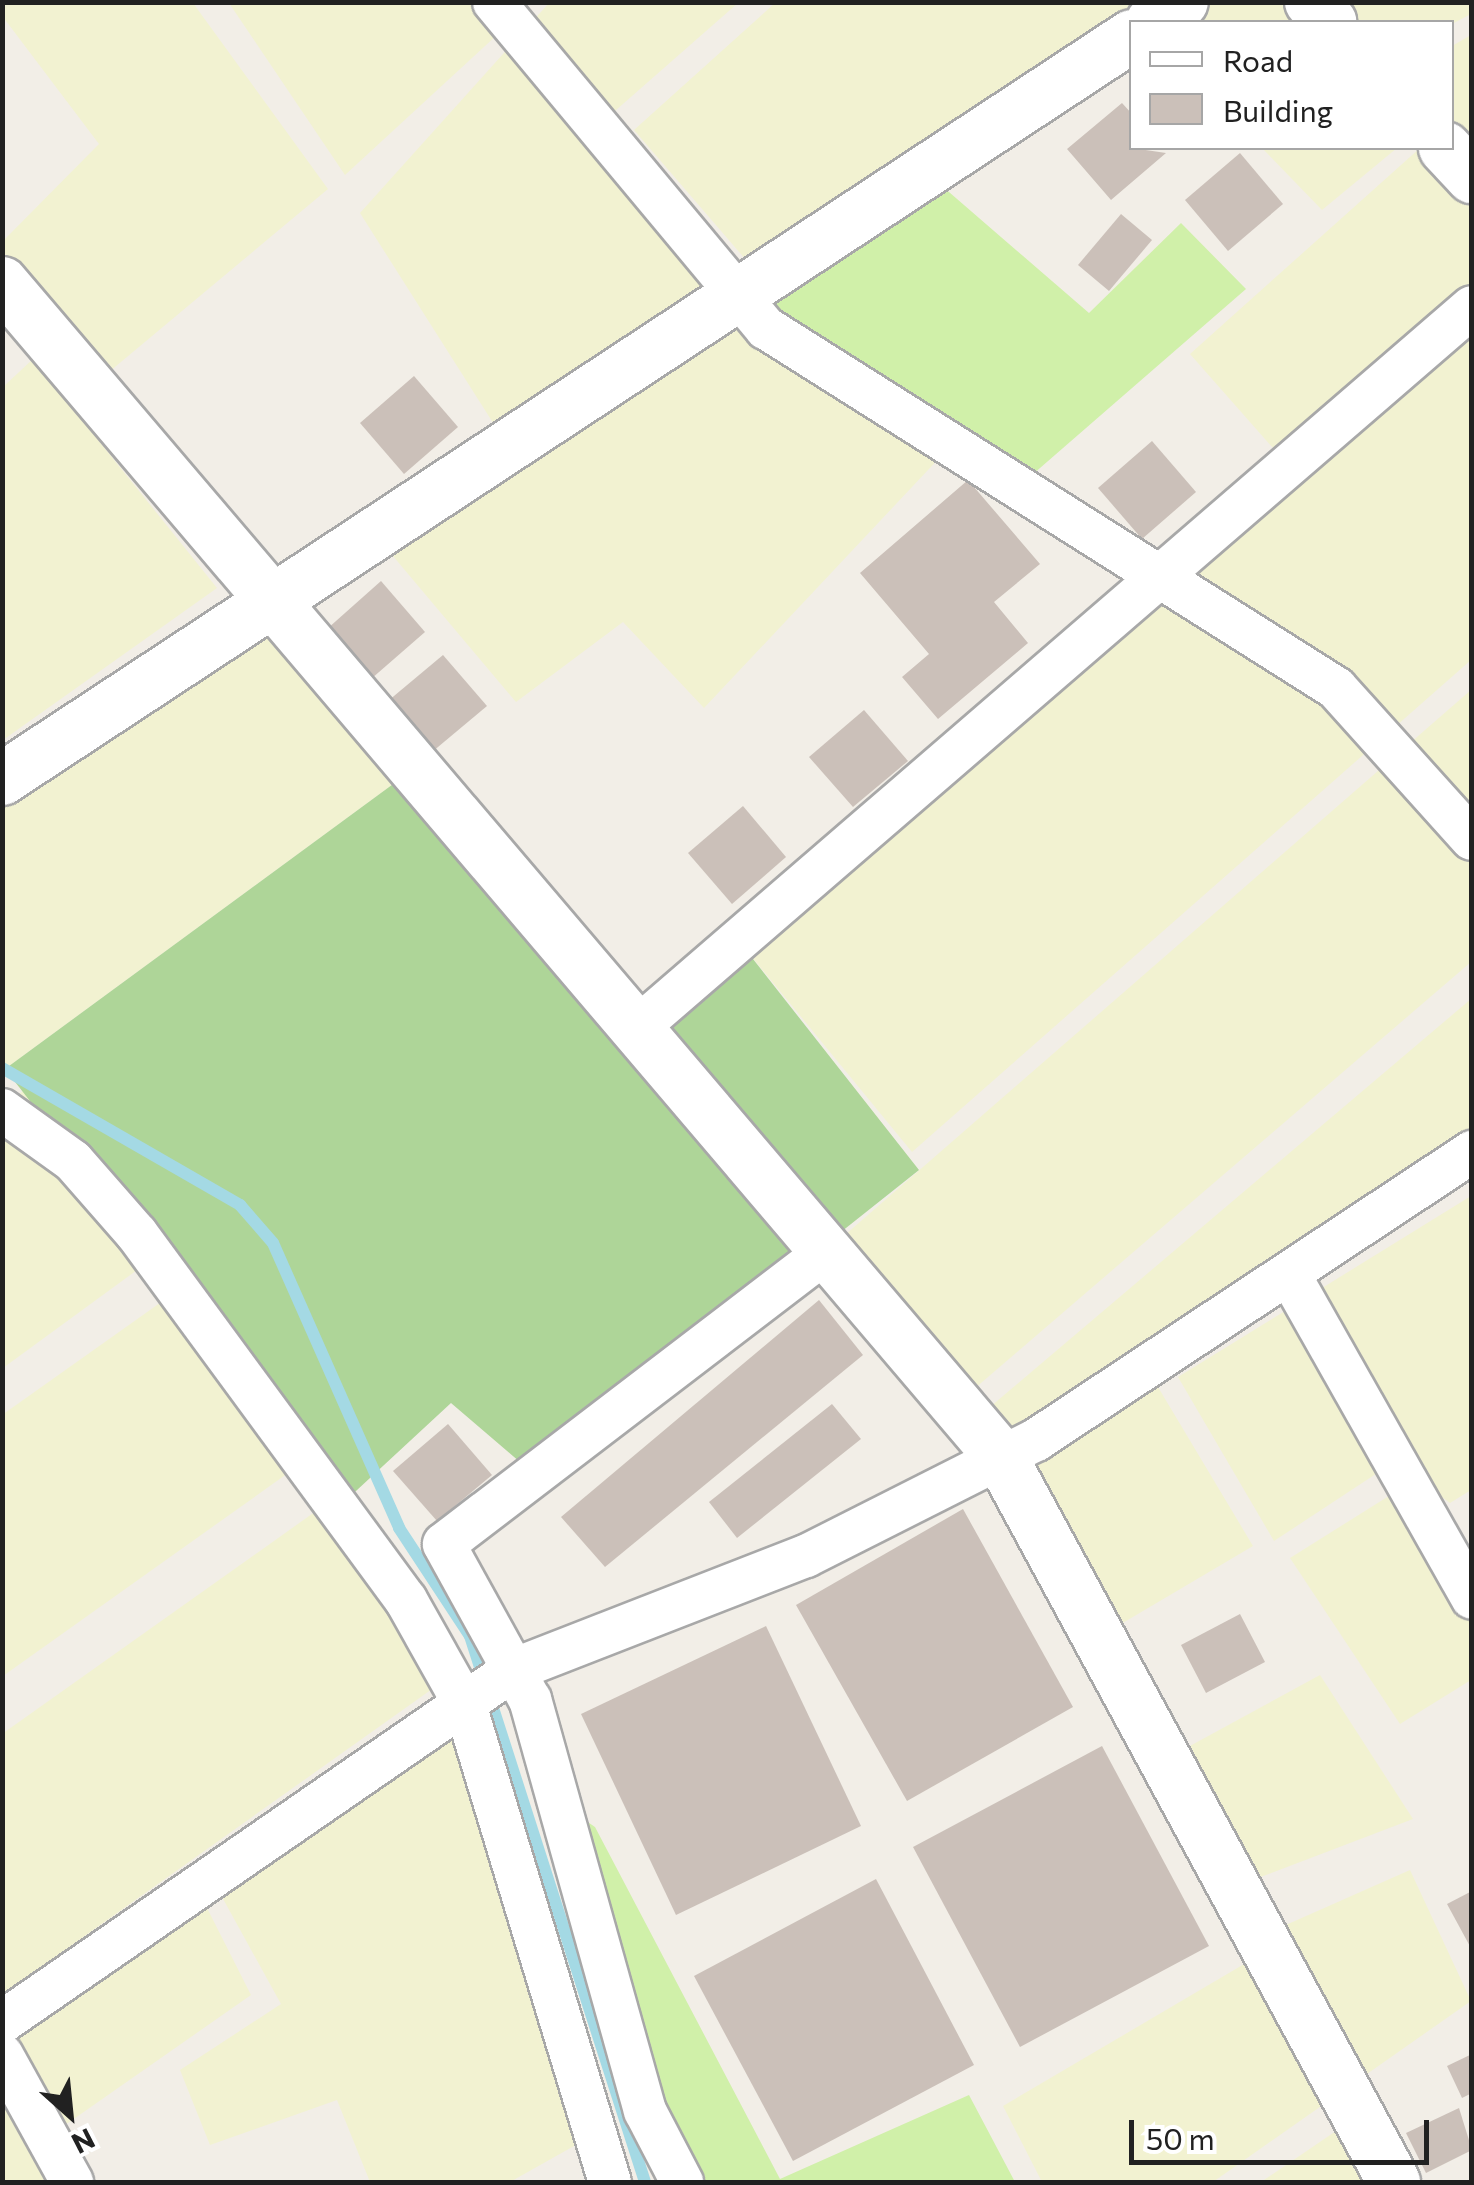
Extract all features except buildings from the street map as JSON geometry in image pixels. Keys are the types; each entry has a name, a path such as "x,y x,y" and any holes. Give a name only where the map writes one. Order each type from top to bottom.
{"street":[{"path":"494,2 745,295 766,328 1336,688 1472,839"},
{"path":"1155,20 1182,2"},
{"path":"2,779 745,295 1129,38"},
{"path":"1447,150 1472,177"},
{"path":"2,283 636,1028 822,1254 1001,1457 1394,2182"},
{"path":"636,1028 1472,306"},
{"path":"2,1110 73,1161 137,1234 406,1600 465,1705 610,2182"},
{"path":"2,2022 513,1670 806,1556 1001,1457 1472,1152"},
{"path":"682,2182 645,2110 530,1700 444,1544 822,1254"},
{"path":"1289,1274 1472,1598"},
{"path":"2,2055 72,2182"}],"green space":[{"path":"3,3 193,3 328,189 109,372 3,252 3,241 99,144 3,17"},
{"path":"229,3 494,3 511,22 345,175"},
{"path":"549,3 738,3 599,125 732,303 944,453 704,708 623,622 516,702 382,543 509,448 360,213"},
{"path":"775,3 1471,3 1471,14 1454,23 1129,20 1129,24 765,282 634,130"},
{"path":"1471,35 1471,307 1288,465 1190,354 1418,150 1454,150 1454,45"},
{"path":"1264,150 1395,150 1322,210"},
{"path":"927,173 1089,313 1181,223 1246,289 1017,488 749,301"},
{"path":"1471,315 1471,660 912,1152 738,940"},
{"path":"33,359 217,588 3,740 3,387"},
{"path":"273,600 415,768 5,1069 2,785"},
{"path":"1471,690 1471,962 953,1407 822,1255"},
{"path":"415,768 637,1028 738,940 919,1170 535,1475 451,1403 343,1503 5,1069"},
{"path":"1471,999 1471,1149 1146,1367 1253,1546 1099,1637 970,1424"},
{"path":"25,1090 148,1262 3,1368 2,1105"},
{"path":"1471,1196 1471,1490 1450,1503 1394,1462 1274,1541 1178,1377"},
{"path":"174,1293 298,1466 3,1676 2,1415"},
{"path":"1408,1484 1471,1598 1471,1680 1400,1724 1290,1558"},
{"path":"319,1509 442,1682 3,1994 2,1734"},
{"path":"1320,1675 1413,1819 1258,1878 1188,1747"},
{"path":"465,1705 590,2137 510,2182 370,2182 337,2100 210,2145 180,2070 281,2004 211,1877"},
{"path":"573,1812 595,1827 780,2179 969,2095 1015,2182 690,2182 645,2111"},
{"path":"1410,1870 1471,2001 1213,2182 1042,2182 1003,2106 1268,1950 1261,1936"},
{"path":"205,1904 251,1995 48,2137 72,2182 3,2182 2,2024"},
{"path":"1358,2116 1394,2182 1261,2182"}],"waterway":[{"path":"2,1068 240,1205 273,1243 399,1528 470,1636 645,2182"}]}
